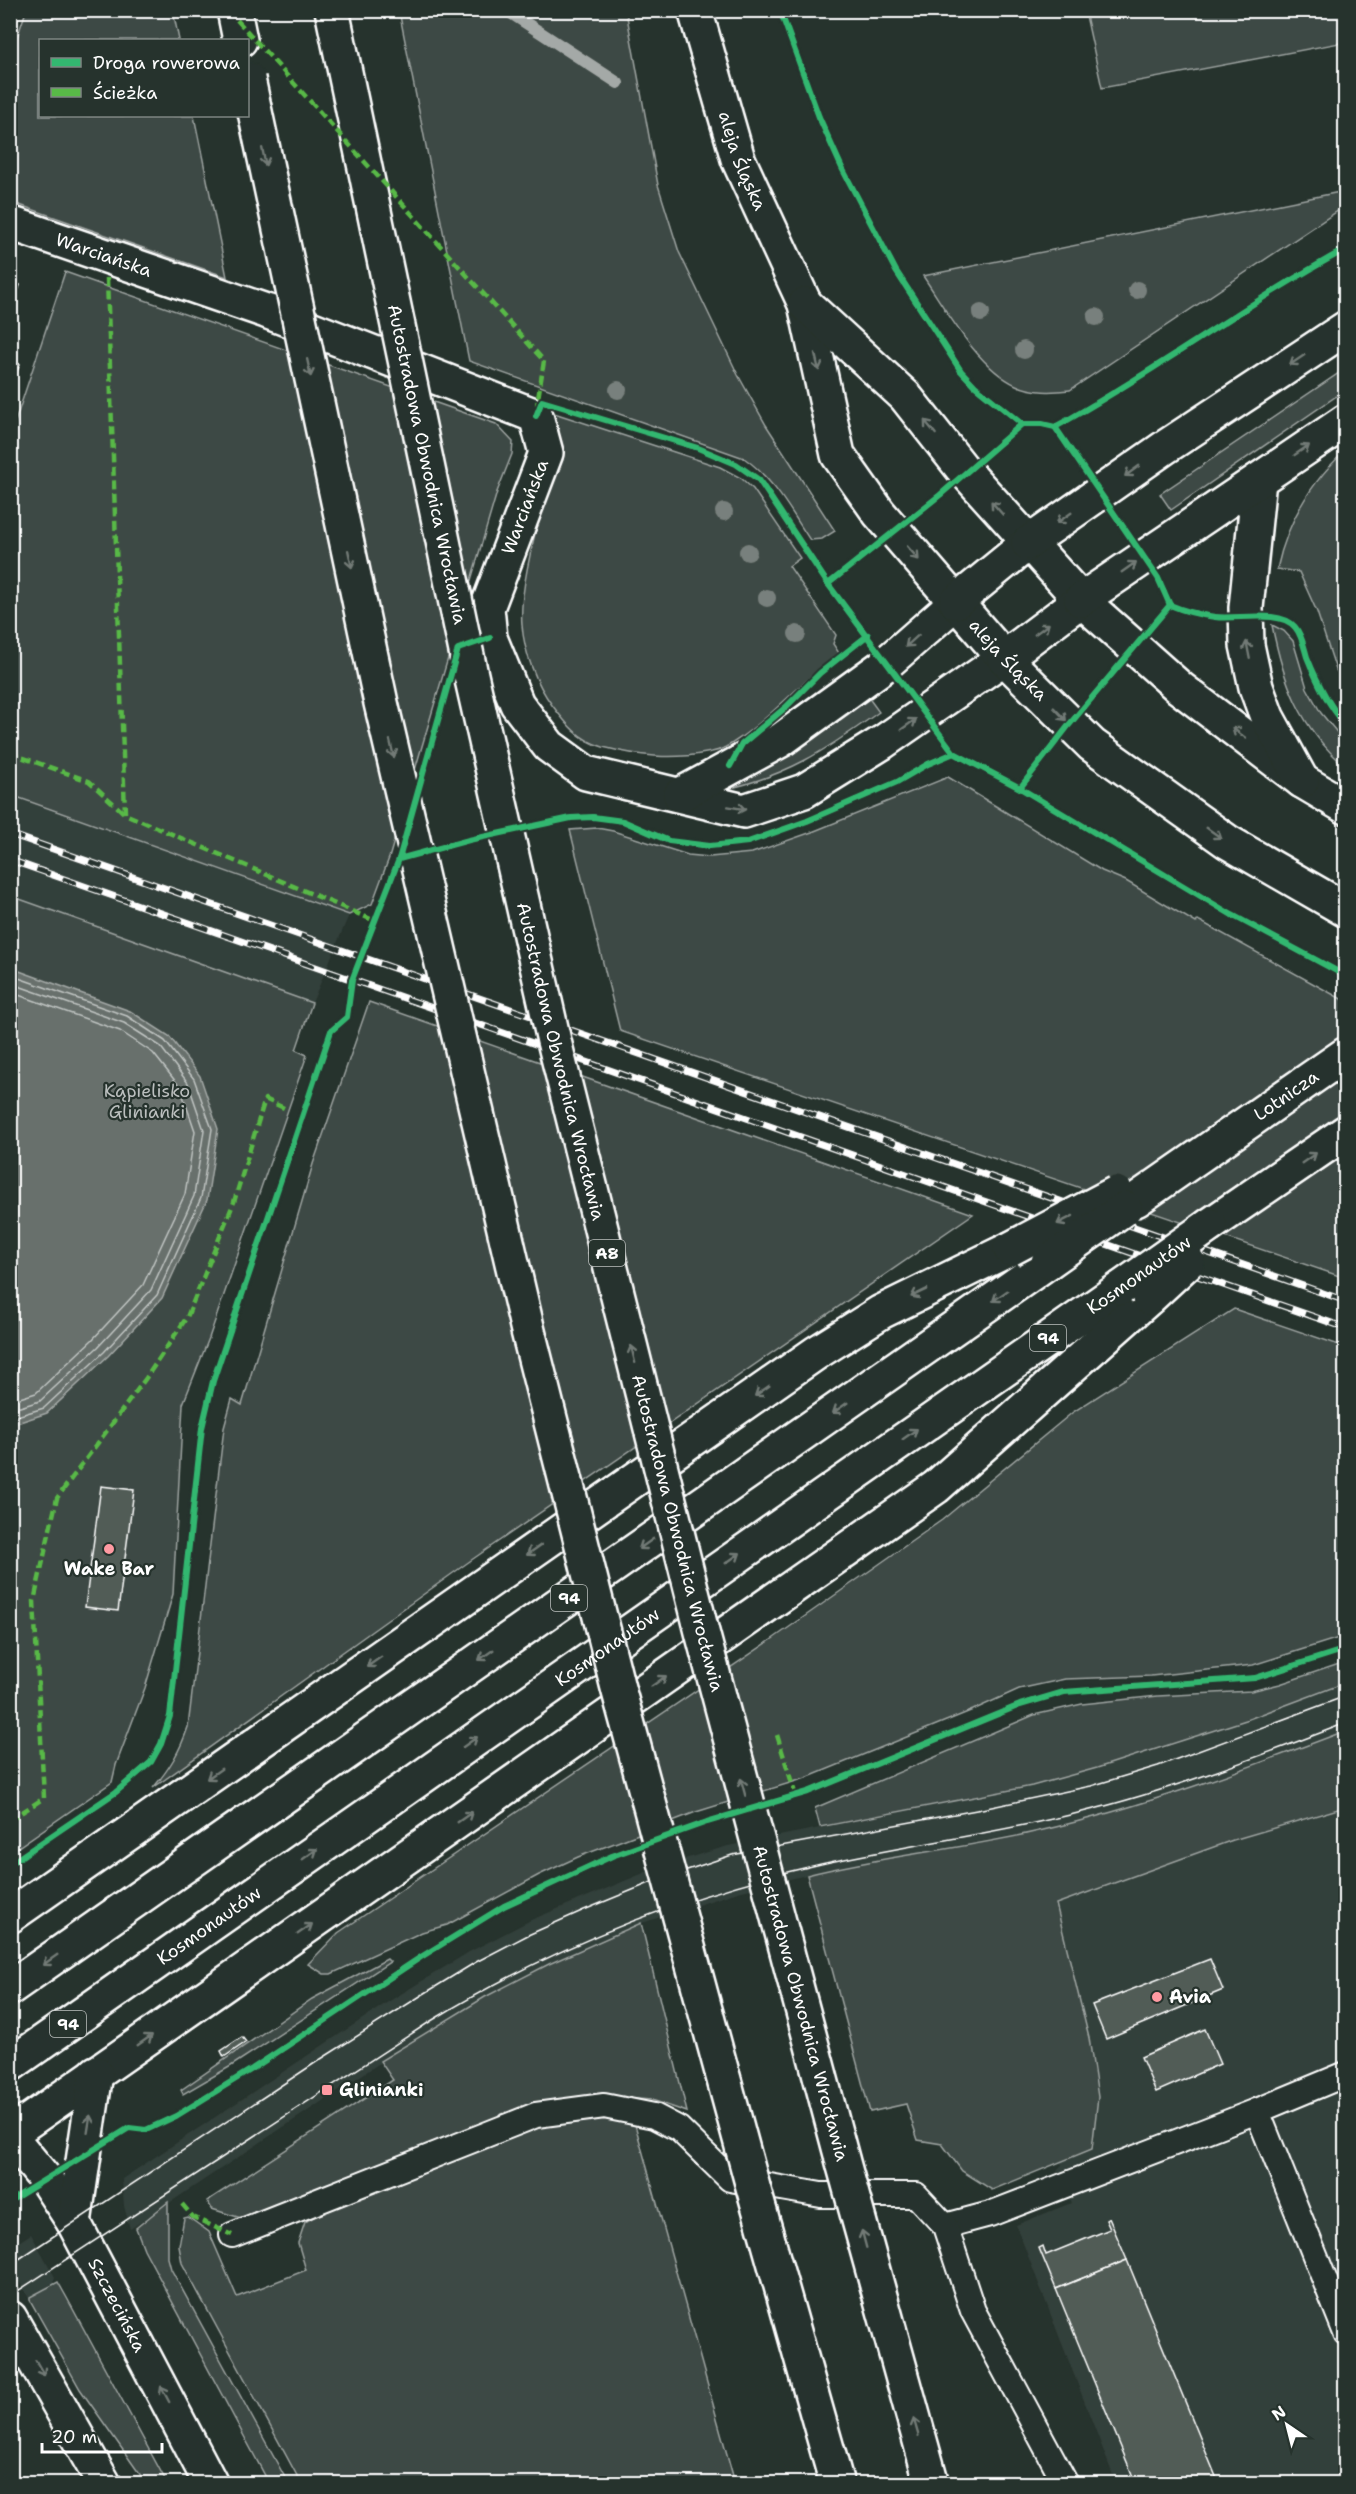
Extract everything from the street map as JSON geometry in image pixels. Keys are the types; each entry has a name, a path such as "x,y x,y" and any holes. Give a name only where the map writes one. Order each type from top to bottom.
{"main road":[{"path":"234,10 240,39"},
{"name":"Autostradowa Obwodnica Wrocławia","path":"332,10 471,675 554,1041 702,1632 844,2166 932,2484"},
{"name":"aleja Śląska","path":"695,10 738,159 805,304 838,455 879,513 1004,658 1070,724 1106,756 1228,842 1346,910"},
{"path":"249,84 381,703 528,1331 621,1699 750,2175 837,2484"},
{"name":"Warciańska","path":"10,223 266,311 536,416 546,453 487,608 490,638 518,704 549,746 586,773 744,811 804,790 883,742 1004,658 1081,600 1346,421"},
{"name":"aleja Śląska","path":"805,304 905,396 962,467 1081,600 1180,688 1302,781 1346,807"},
{"path":"680,795 781,740 882,667 1028,543 1164,448 1346,328"},
{"path":"1259,480 1246,608 1247,645 1256,687 1268,717 1302,781"},
{"name":"Lotnicza","path":"1126,1197 1228,1137 1346,1054"},
{"path":"10,2135 936,1487 1135,1293 1264,1189 1346,1132"},
{"path":"10,1916 816,1353 881,1312 1010,1249 1126,1197"},
{"name":"94","path":"10,1988 1048,1262 1126,1197"},
{"name":"Kosmonautów","path":"10,2065 1135,1293"},
{"path":"74,2223 96,2073"},
{"name":"Szczecińska","path":"10,2135 46,2180 74,2223 211,2484"},
{"path":"10,2318 104,2484"}],"lane":[{"path":"945,2226 990,2214 1257,2111 1346,2074"},
{"path":"232,2235 536,2115 604,2106 654,2116 679,2129 730,2179 821,2195 916,2195 945,2226 973,2312 1066,2484"},
{"path":"1257,2111 1346,2333"}],"shaded area":[{"path":"10,795 349,915 312,1003 11,896"},
{"path":"1345,1683 1345,1731 1174,1794 1105,1815 1038,1831 822,1871 738,1892 642,1923 549,1964 485,1997 434,2027 130,2229 124,2206 122,2179 388,2002 469,1952 531,1920 658,1867 728,1846 1032,1786 1164,1748"},
{"path":"1345,1807 1345,2483 1116,2483 1016,2225 1071,2203 1057,2170 1062,2165 975,1933 1233,1840"},
{"path":"31,2234 55,2277 53,2283 31,2297 30,2300 11,2268 11,2247"}],"green space":[{"path":"26,11 173,11 179,39 39,39 39,117 194,117 227,277 11,202 11,55"},
{"path":"399,11 626,11 658,185 679,252 738,375 766,425 835,531 822,539 810,540 773,485 744,458 469,361"},
{"path":"1085,11 1345,11 1345,42 1102,88"},
{"path":"1345,191 1345,206 1070,390 1036,391 1016,385 1002,377 988,365 964,337 923,276"},
{"path":"65,272 496,424 513,442 512,454 497,492 389,858 372,904 349,915 11,795 11,434"},
{"path":"1345,369 1345,390 1171,510 1160,494"},
{"path":"554,413 720,467 741,478 753,489 800,558 789,566 836,635 833,644 839,653 754,728 722,749 667,757 629,753 603,747 574,731 552,705 541,687 525,646 522,612 533,542 560,446"},
{"path":"1345,451 1345,686 1336,670 1317,612 1299,572 1277,569 1287,536 1302,505 1321,476"},
{"path":"1272,625 1284,631 1293,641 1307,688 1321,713 1345,742 1345,766 1316,736 1296,702 1276,646"},
{"path":"868,697 879,712 823,750 767,777 722,790"},
{"path":"948,777 1102,871 1126,881 1196,923 1198,920 1345,1001 1345,1278 620,1031 570,830 597,828 613,831 688,855 710,857 752,853 812,832"},
{"name":"Kąpielisko Glinianki","path":"11,896 312,1003 296,1050 307,1055 209,1338 183,1404 173,1594 145,1688 116,1765 112,1782 11,1852"},
{"path":"369,1002 973,1214 470,1561 153,1788 174,1759 188,1727 224,1428 232,1399 242,1405 313,1164"},
{"path":"1234,1309 1345,1347 1345,1636 1253,1665 1151,1676 1065,1679 1019,1689 806,1778 696,1812 578,1857 539,1875 447,1925 422,1932 331,1974 324,1974 308,1964 338,1933 771,1640 942,1520 1073,1412"},
{"path":"1345,1662 1345,1683 1246,1720 1097,1768 1032,1786 820,1827 815,1808 1034,1715 1082,1704 1158,1696 1251,1691 1280,1684"},
{"path":"1345,1731 1345,1807 1233,1840 1056,1904 1089,2038 1098,2097 1092,2149 992,2190 962,2171 942,2144 918,2140 906,2104 870,2112 807,1875 981,1843 1117,1811 1194,1786"},
{"path":"641,1923 687,2112 652,2100 608,2097 573,2098 526,2108 244,2219 212,2209 207,2201 393,2080 380,2061 485,1997 549,1964"},
{"path":"387,1959 390,1962 231,2066 183,2094 181,2090 312,1999"},
{"path":"609,2118 634,2121 735,2483 301,2483 182,2263 179,2246 184,2218 188,2217 209,2232 237,2297 306,2270 298,2243 305,2222 335,2205 551,2122"},
{"path":"168,2202 168,2258 171,2269 288,2483 269,2483 144,2249 136,2228"},
{"path":"58,2282 167,2483 146,2483 80,2389 30,2300 30,2297"}],"water":[{"path":"11,968 130,1011 169,1036 200,1076 218,1129 207,1200 162,1298 108,1356 47,1413 11,1425"}],"building":[{"path":"10,282 20,285 10,314"},
{"path":"10,361 20,364 12,384 10,383"},
{"name":"Wake Bar","path":"101,1486 134,1490 118,1611 85,1607"},
{"name":"Avia","path":"1210,1959 1223,1990 1106,2039 1092,2005"},
{"path":"1205,2029 1220,2064 1156,2092 1141,2057"},
{"path":"242,2037 246,2042 224,2057 221,2051"},
{"path":"1109,2218 1127,2260 1056,2289 1039,2248 1043,2246 1046,2255 1110,2229 1106,2220"},
{"path":"1127,2260 1219,2484 1136,2484 1056,2289"}],"waterway":[{"path":"506,10 618,83"}],"tram line":[{"path":"10,2265 321,2059 422,1995 476,1962 584,1910 657,1880 732,1855 982,1809 1091,1786 1158,1766 1346,1696"},
{"path":"10,2296 431,2021 477,1994 571,1947 669,1908 770,1877 853,1857 1046,1820 1112,1804 1247,1761 1346,1723"}],"railway":[{"path":"10,834 1346,1301"},
{"path":"10,860 1346,1328"}],"marked path":[{"path":"228,10 544,361 537,405"},
{"path":"107,278 125,814 375,921"},
{"path":"10,753 89,781 125,814"},
{"path":"10,1820 44,1798 34,1601 57,1498 146,1378 187,1317 234,1202 265,1099 288,1110"},
{"path":"777,1735 796,1796"},
{"path":"182,2204 193,2217 232,2235"}],"cycle path":[{"path":"780,10 819,117 842,168 896,271 961,371 975,386 1022,424 1042,424 1055,427 1129,384 1272,292 1346,249"},
{"path":"536,416 542,401 698,448 736,464 759,480 828,584 954,753 1020,788 1232,915 1346,976"},
{"path":"828,584 940,495 1022,424"},
{"path":"1055,427 1158,578 1170,605 1215,617 1257,616 1279,618 1288,622 1299,634 1324,693 1346,725"},
{"path":"1020,788 1069,725 1170,605"},
{"path":"730,766 742,744 786,707 820,673 868,635"},
{"path":"10,1864 116,1792 151,1762 161,1744 170,1716 202,1428 213,1381 331,1031 347,1017 352,980 399,859 458,649 490,638"},
{"path":"399,859 469,840 571,818 593,817 623,821 669,841 710,846 748,842 807,821 897,782 928,764 954,753"},
{"path":"10,2201 129,2128 146,2130 176,2116 252,2069 421,1957 504,1906 612,1856 707,1822 808,1792 1020,1705 1064,1692 1255,1678 1346,1649"}],"place":[{"name":"Wake Bar","path":"109,1549"},
{"name":"Avia","path":"1157,1997"},
{"name":"Glinianki","path":"327,2090"}]}
